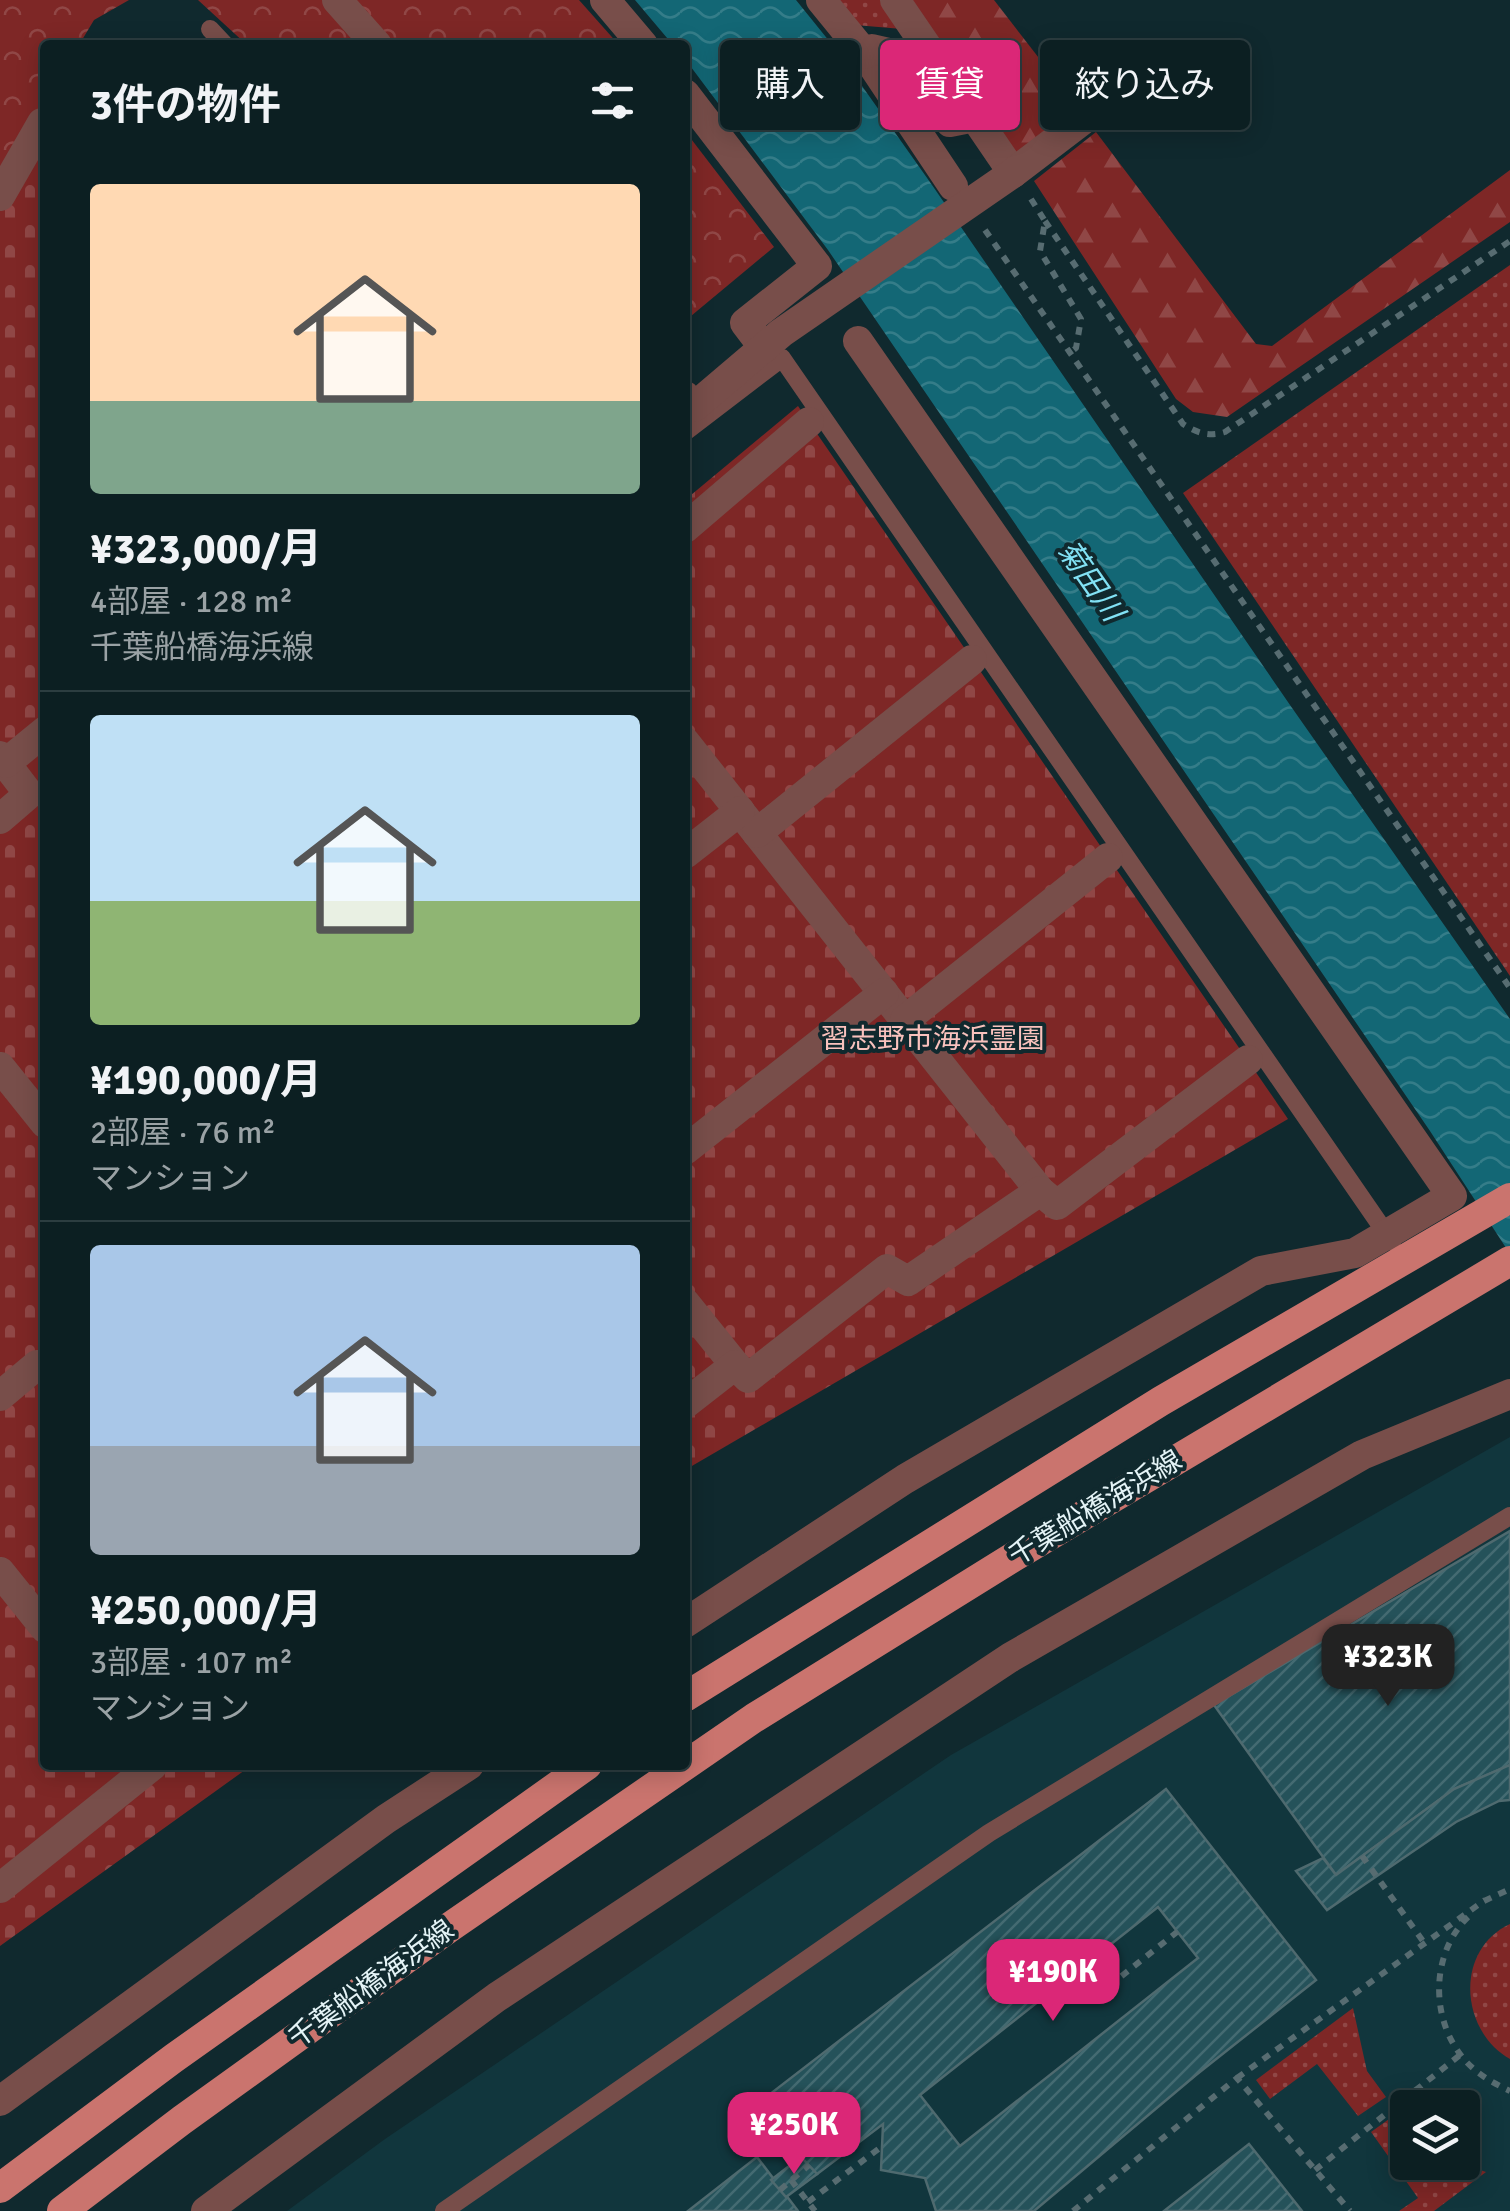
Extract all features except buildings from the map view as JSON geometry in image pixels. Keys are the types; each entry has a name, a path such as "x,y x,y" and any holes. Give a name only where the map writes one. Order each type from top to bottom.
{"main road":[{"name":"千葉船橋海浜線","path":"690,1694 1161,1400 1395,1246 1472,1219 1510,1198"},
{"name":"千葉船橋海浜線","path":"690,1762 1014,1556 1507,1263"},
{"name":"千葉船橋海浜線","path":"0,2188 222,2023 580,1770"},
{"name":"千葉船橋海浜線","path":"62,2211 450,1927 678,1770"}],"street":[{"path":"337,0 373,40"},
{"path":"605,0 639,40"},
{"path":"821,0 865,54 953,186"},
{"path":"895,0 922,40"},
{"path":"865,54 872,49 880,51"},
{"path":"690,101 817,266 745,323 772,340"},
{"path":"0,196 40,126"},
{"path":"981,130 1002,180"},
{"path":"690,403 694,408 772,340 1069,130"},
{"path":"690,1621 905,1480 1261,1271 1395,1246 1452,1196 858,341"},
{"path":"690,524 809,422"},
{"path":"690,851 748,822 972,660"},
{"path":"0,819 29,794 3,760 40,735"},
{"path":"690,748 1040,1191 1056,1205 1248,1060"},
{"path":"905,1020 1108,858"},
{"path":"690,1146 884,993"},
{"path":"0,1067 40,1118"},
{"path":"690,1310 748,1378 887,1269 908,1281 1040,1191"},
{"path":"0,1396 38,1365"},
{"path":"690,1400 735,1365"},
{"path":"206,2211 497,1997 1010,1657 1362,1454 1510,1394"},
{"path":"0,1572 40,1621"},
{"path":"0,1888 146,1770"},
{"path":"0,2101 386,1819 461,1770"}],"lane":[{"path":"210,29 220,40"},
{"path":"690,428 782,358 1395,1246"},
{"path":"444,2211 988,1833 1510,1516"}],"path":[{"path":"1002,180 1045,221 1183,424 1213,436 1225,432 1510,242"},
{"path":"1045,221 1040,250 1080,319 1076,348 1071,352"},
{"path":"981,225 1510,988"},
{"path":"1362,1856 1425,1944"},
{"path":"1073,2211 1237,2078 1485,1900 1510,1889"},
{"path":"1485,1900 1459,1926 1443,1956 1438,1991 1444,2025 1460,2055 1485,2079 1510,2090"},
{"path":"1109,1986 1177,1932"},
{"path":"1314,2170 1460,2055"},
{"path":"1237,2078 1350,2211"},
{"path":"808,2202 882,2147"},
{"path":"780,2190 810,2166"},
{"path":"792,2180 815,2211"}],"shaded area":[{"path":"1510,1437 1510,2211 287,2211 385,2139 951,1755"}],"green space":[{"path":"0,0 129,0 94,20 82,40 40,40 40,110 0,178"},
{"path":"198,0 579,0 615,40 242,40"},
{"path":"835,0 882,0 902,29 855,25"},
{"path":"902,0 994,0 1040,59 1040,130 1055,130 1016,160 995,130 1020,130 1020,40 930,40"},
{"path":"40,127 40,1770 245,1770 0,1946 0,185"},
{"path":"1096,132 1256,344 1272,346 1510,170 1510,222 1227,417 1193,412 1176,399 1034,181"},
{"path":"690,138 774,247 690,317"},
{"path":"1510,265 1510,976 1183,493"},
{"name":"習志野市海浜霊園","path":"798,406 1288,1119 690,1467 690,496"},
{"path":"1510,1924 1510,2059 1481,2030 1470,1991 1479,1952 1492,1936"},
{"path":"1353,2008 1367,2071 1386,2097 1358,2116 1317,2064 1270,2099 1256,2080"},
{"path":"1390,2118 1390,2159 1371,2132"},
{"path":"1405,2180 1475,2180 1434,2211 1399,2211 1418,2198"}],"water":[{"path":"635,0 796,0 828,40 720,40 720,106 690,66 690,40 669,40"},
{"name":"菊田川","path":"860,83 880,111 880,130 893,130 1510,1019 1510,1254 1430,1131 828,250 738,130 860,130"}]}
